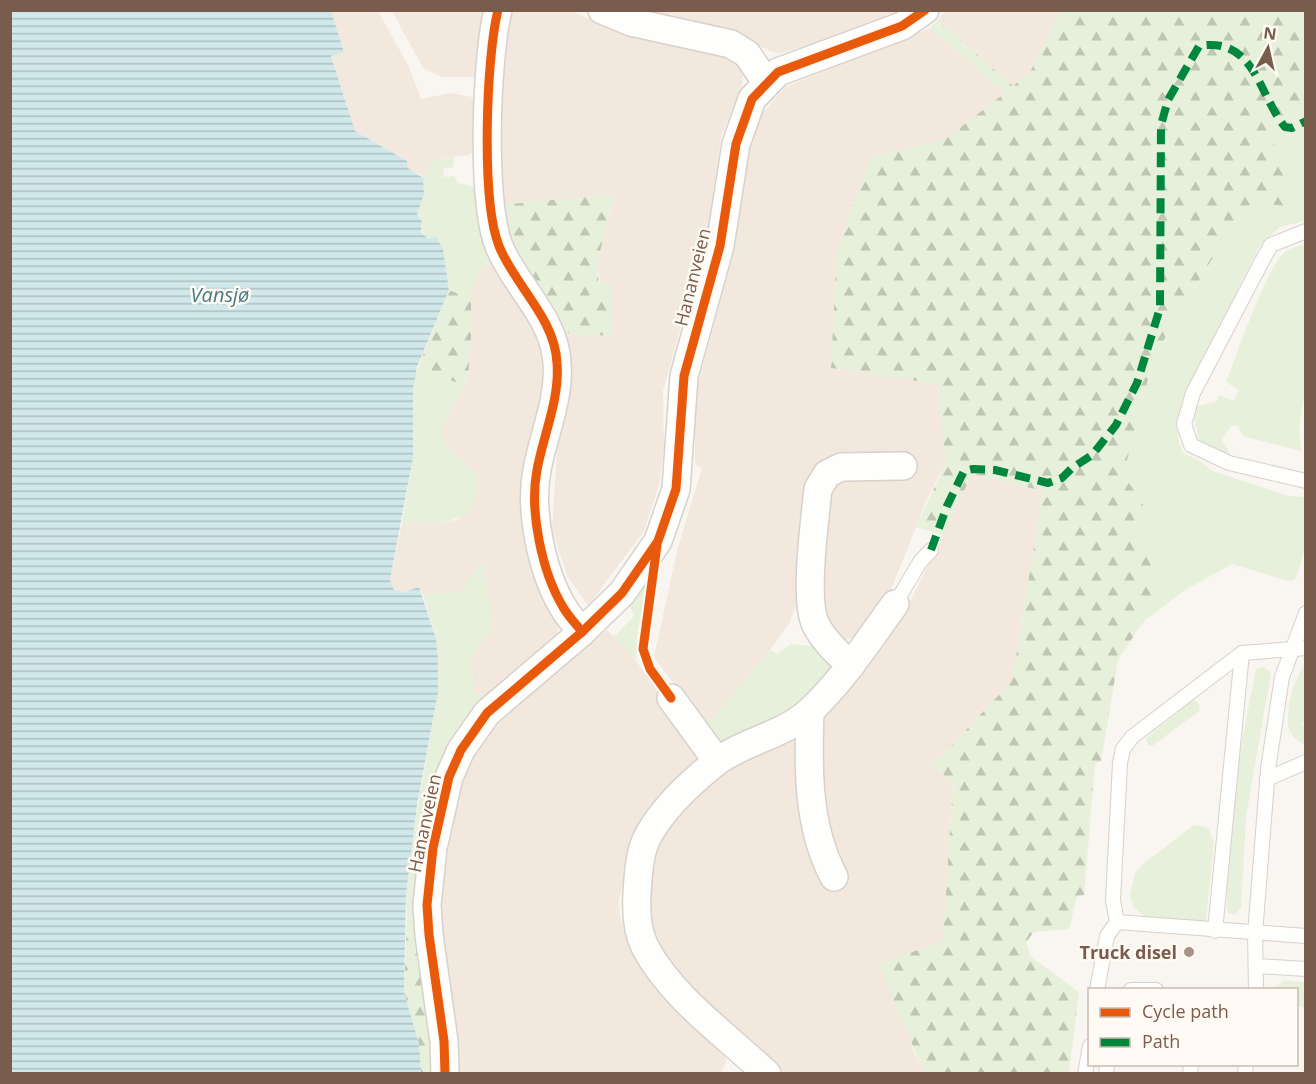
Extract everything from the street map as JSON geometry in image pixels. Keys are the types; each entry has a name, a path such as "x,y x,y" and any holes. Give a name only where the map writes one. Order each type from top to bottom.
{"street":[{"path":"498,10 493,37 488,119 490,210 500,247 553,341 557,363 555,386 536,472 535,519 554,590 563,608 582,632"},
{"path":"602,10 631,22 731,44 747,54 766,82"},
{"name":"Hananveien","path":"444,1074 444,1041 427,905 440,812 449,777 461,750 487,713 582,632 622,593 661,533 676,489 684,376 720,246 736,144 752,99 778,72 902,26 925,10"},
{"path":"850,665 829,645 815,622 811,599 818,489 827,474 841,467 903,466"},
{"path":"750,1068 663,974 645,947 638,924 638,873 646,841 663,815 683,792 717,761 786,728 810,711 850,665 895,604"},
{"path":"671,698 717,761"},
{"path":"810,711 813,818 822,854 834,877"}],"lane":[{"path":"1305,231 1271,245 1193,393 1184,424 1191,445 1229,463 1305,481"},
{"path":"895,604 921,562 932,550"},
{"path":"1256,988 1255,934 1268,779 1282,677 1300,649 1305,613"},
{"path":"1097,988 1107,936 1117,922 1113,900 1115,842 1123,749 1132,737 1242,654 1300,649"},
{"path":"1215,931 1242,654"},
{"path":"1268,779 1305,762"},
{"path":"1117,922 1305,936"},
{"path":"1257,966 1305,969"},
{"path":"1085,1074 1088,1053"}],"shaded area":[{"path":"331,11 378,11 409,67 421,99 450,93 472,97 479,109 476,149 469,155 435,159 422,176 408,168 407,161 355,131 331,55 344,52"},
{"path":"392,11 484,11 482,77 442,77 423,68"},
{"path":"510,11 570,11 624,32 727,57 740,66 743,74 742,86 721,137 709,225 663,391 664,448 659,485 644,531 588,606 567,575 552,529 558,435 571,367 564,333 612,336 597,264 614,195 499,205 499,156 507,17"},
{"path":"634,11 907,11 884,23 778,54 740,38"},
{"path":"945,11 1061,11 1030,72 1013,86 938,20"},
{"path":"930,28 1005,93 945,140 871,157 837,249 831,368 937,383 946,463 928,497 891,590 854,638 843,640 799,598 789,624 759,665 706,726 654,657 677,551 702,468 695,465 695,395 732,258 751,143 762,114 785,87"},
{"path":"498,263 525,300 550,372 536,436 560,621 557,635 548,646 486,697 473,693 472,655 492,630 484,560 461,592 423,595 419,587 404,592 394,590 390,580 402,523 441,524 459,519 478,477 445,444 440,431 468,379 471,299 475,275 483,266"},
{"path":"972,474 1043,491 1012,681 932,766 953,782 943,941 911,1045 924,1073 785,1073 685,983 647,930 643,883 664,831 679,811 724,768 793,736 797,739 824,875 846,888 828,854 816,719 909,604"},
{"path":"607,630 626,648 700,746 695,764 630,850 619,901 620,916 627,938 644,967 725,1050 726,1063 720,1074 457,1074 459,1051 441,916 443,886 456,801 471,762 487,735 543,680"}],"green space":[{"path":"1061,11 1305,11 1305,104 1291,126 1273,135 1276,159 1287,180 1283,206 1253,202 1236,219 1168,332 1152,364 1125,468 1126,478 1147,511 1134,544 1151,557 1154,593 1143,622 1118,660 1101,761 1095,764 1084,895 1077,896 1069,929 1034,932 1026,942 1031,957 1079,992 1069,1073 924,1073 879,964 943,941 953,782 932,766 1012,681 1043,491 972,474 943,535 916,527 946,463 937,384 831,368 837,249 871,157 944,140 1005,93 930,28 938,20 1013,86 1030,72"},
{"path":"1305,104 1305,221 1280,227 1259,247 1182,401 1178,438 1183,453 1200,461 1212,471 1289,496 1305,497 1305,545 1297,577 1292,581 1285,580 1232,564 1185,590 1143,622 1154,593 1151,557 1134,544 1147,511 1126,478 1125,468 1152,364 1168,332 1236,219 1253,202 1282,206 1287,180 1276,159 1273,135 1291,126"},
{"path":"454,157 453,167 443,169 444,177 454,176 458,183 476,187 498,263 484,268 477,274 471,299 449,290 443,249 431,237 423,237 422,222 417,214 424,194 422,176 435,159"},
{"path":"614,194 597,264 599,282 611,286 612,336 564,333 542,292 511,256 499,205"},
{"path":"1305,245 1306,384 1299,428 1301,451 1243,436 1237,425 1231,426 1222,440 1231,456 1200,443 1193,414 1197,406 1216,402 1219,395 1234,401 1239,390 1226,382 1260,294 1284,253 1294,247"},
{"path":"449,290 471,299 468,379 458,383 442,377 428,379 416,372"},
{"path":"416,372 428,379 442,377 458,383 468,379 440,431 445,444 478,477 476,496 470,513 441,524 402,523 413,457 413,389"},
{"path":"484,559 492,630 472,655 473,693 486,697 450,747 438,774 425,828 417,918 407,917 406,894 413,832 438,692 436,639 423,595 461,592"},
{"path":"648,573 650,581 638,628 636,660 614,637 634,616 628,601"},
{"path":"791,644 814,646 829,657 831,668 810,701 731,744 719,742 706,726 770,650 777,654"},
{"path":"1305,665 1306,718 1302,725 1305,726 1305,745 1292,735 1288,718 1293,688"},
{"path":"1263,667 1271,672 1246,817 1241,908 1235,915 1227,912 1231,821 1244,729 1256,669"},
{"path":"1192,701 1196,701 1200,706 1199,711 1152,746 1148,745 1146,738"},
{"path":"1194,825 1208,828 1214,842 1206,919 1203,925 1144,917 1133,906 1130,895 1135,873"},
{"path":"407,917 417,918 435,1073 421,1073 419,1044 404,992"},
{"path":"1283,981 1305,982 1305,1008 1298,1006 1298,988 1274,988"}],"water":[{"name":"Vansjø","path":"10,11 331,11 344,52 331,56 355,131 407,161 408,168 423,178 424,194 417,214 422,222 421,233 428,238 436,237 443,249 449,290 417,367 413,389 413,457 390,580 394,590 404,592 419,587 436,639 438,661 438,692 417,805 406,894 404,992 419,1044 421,1073 11,1073"}],"marked path":[{"path":"931,550 947,506 964,471 995,470 1048,483 1062,478 1072,468 1092,455 1116,425 1137,383 1160,308 1161,125 1168,100 1199,46 1218,45 1232,50 1244,59 1285,127 1292,128 1306,121"}],"cycle path":[{"path":"498,10 491,61 487,129 493,225 506,261 542,317 555,347 556,390 537,470 536,522 549,577 565,610 582,632"},
{"path":"445,1074 444,1041 427,905 433,848 449,777 461,750 487,713 582,632 622,593 658,541 676,489 684,376 720,246 736,144 752,99 778,72 902,26 925,10"},
{"path":"657,545 643,649 650,669 671,698"}],"place":[{"name":"Truck disel","path":"1189,952"}]}
